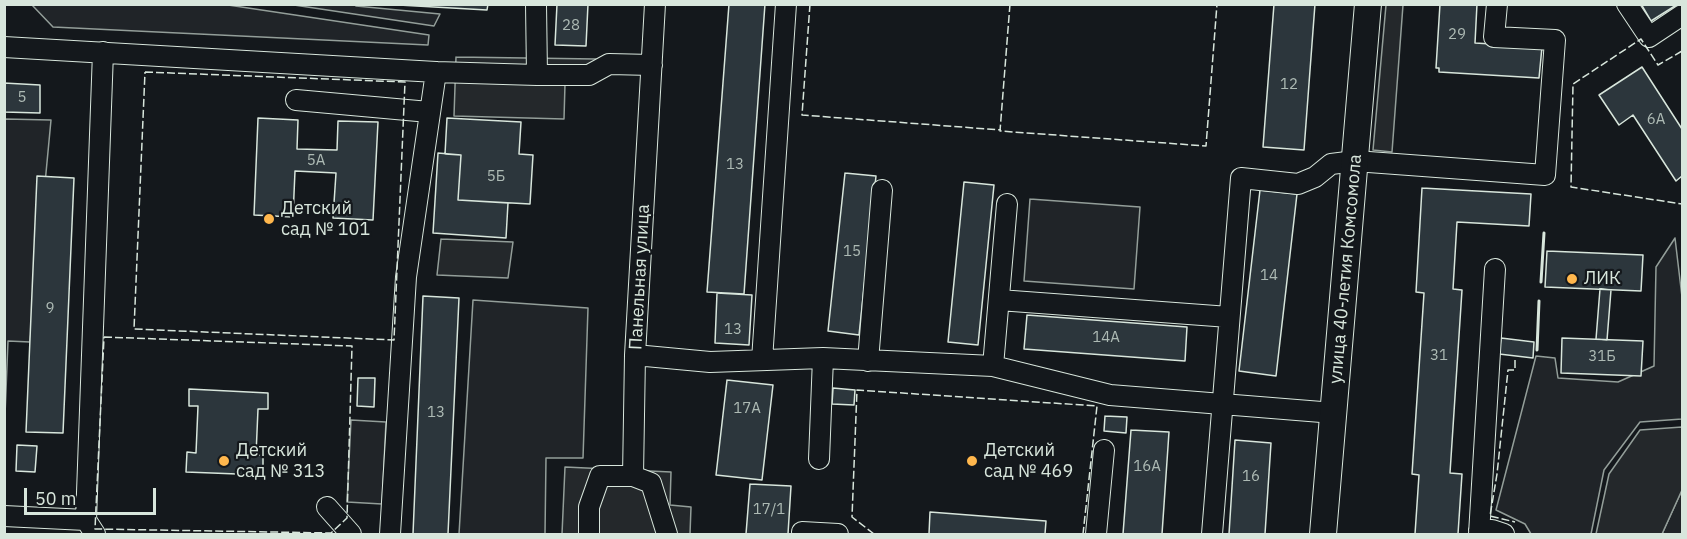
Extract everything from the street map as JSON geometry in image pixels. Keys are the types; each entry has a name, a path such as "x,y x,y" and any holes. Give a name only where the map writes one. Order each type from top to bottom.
{"main road":[{"name":"улица 40-летия Комсомола","path":"1323,534 1368,4"}],"street":[{"path":"536,4 537,75"},
{"name":"Панельная улица","path":"633,476 635,355 655,4"},
{"path":"762,360 786,4"},
{"path":"1212,534 1241,178 1298,183 1315,177 1331,164 1355,161 1545,175 1555,40 1494,37 1497,4"},
{"path":"1626,4 1648,38 1683,15"},
{"path":"4,47 436,72 537,75 589,75 609,64 652,65"},
{"path":"4,516 90,527 103,52"},
{"path":"390,534 406,277 436,72"},
{"path":"296,100 429,111"},
{"path":"868,361 882,190"},
{"path":"993,366 1007,204"},
{"path":"1495,269 1479,532 1492,530 1504,534"},
{"path":"999,300 1229,317"},
{"path":"635,355 710,362 823,358 993,366 1110,394 1334,413"},
{"path":"819,459 823,358"},
{"path":"1096,534 1104,450"},
{"path":"589,534 590,507 600,476 633,476 651,483 667,534"},
{"path":"327,507 351,534"},
{"path":"802,532 838,534"}],"shaded area":[{"path":"32,5 228,5 429,35 428,45 53,27"},
{"path":"294,5 355,5 440,14 434,26"},
{"path":"1386,5 1403,5 1392,152 1373,150"},
{"path":"456,57 596,59 596,77 565,84 564,119 454,116"},
{"path":"5,119 51,120 30,342 8,341 5,415"},
{"path":"1030,199 1140,207 1134,289 1024,281"},
{"path":"1675,238 1682,297 1682,419 1640,422 1604,470 1591,534 1531,534 1525,524 1496,510 1536,356 1555,358 1558,378 1618,382 1654,366 1656,267"},
{"path":"441,239 513,242 508,278 437,275"},
{"path":"473,300 588,308 583,458 546,458 545,534 459,534"},
{"path":"351,420 386,422 382,504 347,502"},
{"path":"1682,427 1682,490 1662,534 1596,534 1609,474 1640,430"},
{"path":"565,467 671,472 670,505 691,507 690,534 562,534"},
{"path":"1682,490 1682,534 1662,534"}],"building":[{"path":"381,4 488,4 487,10"},
{"path":"557,4 588,4 586,46 555,45"},
{"path":"729,4 765,4 744,294 707,292"},
{"path":"1274,4 1315,4 1304,150 1263,147"},
{"path":"1440,4 1477,4 1475,43 1542,47 1539,78 1439,72 1439,68 1436,68"},
{"path":"1641,4 1678,4 1651,21"},
{"path":"1642,67 1682,129 1682,176 1676,181 1633,115 1619,125 1599,95"},
{"path":"4,83 40,85 40,113 4,112"},
{"path":"258,118 298,120 297,149 337,150 338,121 378,122 373,220 333,218 336,173 295,171 293,217 254,215"},
{"path":"447,118 521,122 519,154 533,155 530,204 458,200 461,155 445,154"},
{"path":"438,153 461,155 458,200 508,203 506,238 433,233"},
{"path":"845,173 876,176 859,335 828,331"},
{"path":"37,176 74,178 63,433 26,432"},
{"path":"964,182 994,185 978,345 948,342"},
{"path":"1422,188 1531,194 1529,226 1457,222 1453,289 1462,290 1450,473 1462,474 1458,534 1415,534 1419,475 1412,474 1424,293 1416,292"},
{"path":"1260,190 1297,194 1276,376 1239,371"},
{"path":"1547,251 1643,255 1641,291 1545,287"},
{"path":"1600,289 1611,290 1607,340 1596,339"},
{"path":"717,293 752,295 749,345 715,343"},
{"path":"423,296 459,298 448,534 413,534"},
{"path":"1027,315 1187,327 1185,361 1024,349"},
{"path":"1501,338 1534,342 1533,358 1499,354"},
{"path":"1562,338 1643,341 1641,376 1561,373"},
{"path":"358,378 375,378 374,407 357,406"},
{"path":"727,380 773,385 762,480 716,475"},
{"path":"833,388 855,390 854,405 832,404"},
{"path":"189,389 268,393 268,409 258,409 256,455 263,455 263,475 186,472 187,452 196,453 198,406 189,406"},
{"path":"1105,416 1127,417 1126,433 1104,431"},
{"path":"1131,430 1169,432 1162,534 1123,534"},
{"path":"1235,440 1271,443 1265,534 1229,534"},
{"path":"17,445 37,446 35,472 16,471"},
{"path":"750,484 791,486 788,534 746,534"},
{"path":"930,512 1046,521 1045,534 929,534"}],"fence":[{"path":"810,4 802,115 1001,130"},
{"path":"1010,4 1000,131 1206,146 1217,4"},
{"path":"1682,51 1658,65 1641,39 1573,84 1571,187 1682,204"},
{"path":"145,72 405,82 394,340 134,329 145,72"},
{"path":"104,337 352,346 347,518 331,533 95,529 104,337"},
{"path":"1515,360 1515,370 1508,370 1497,474 1490,516 1515,522"},
{"path":"874,534 852,517 857,390 1097,406 1083,534"}],"wall":[{"path":"1541,282 1544,233"},
{"path":"1537,350 1539,301"}],"place":[{"name":"Детский сад № 101","path":"269,219"},
{"name":"ЛИК","path":"1572,279"},
{"name":"Детский сад № 313","path":"224,461"},
{"name":"Детский сад № 469","path":"972,461"}]}
